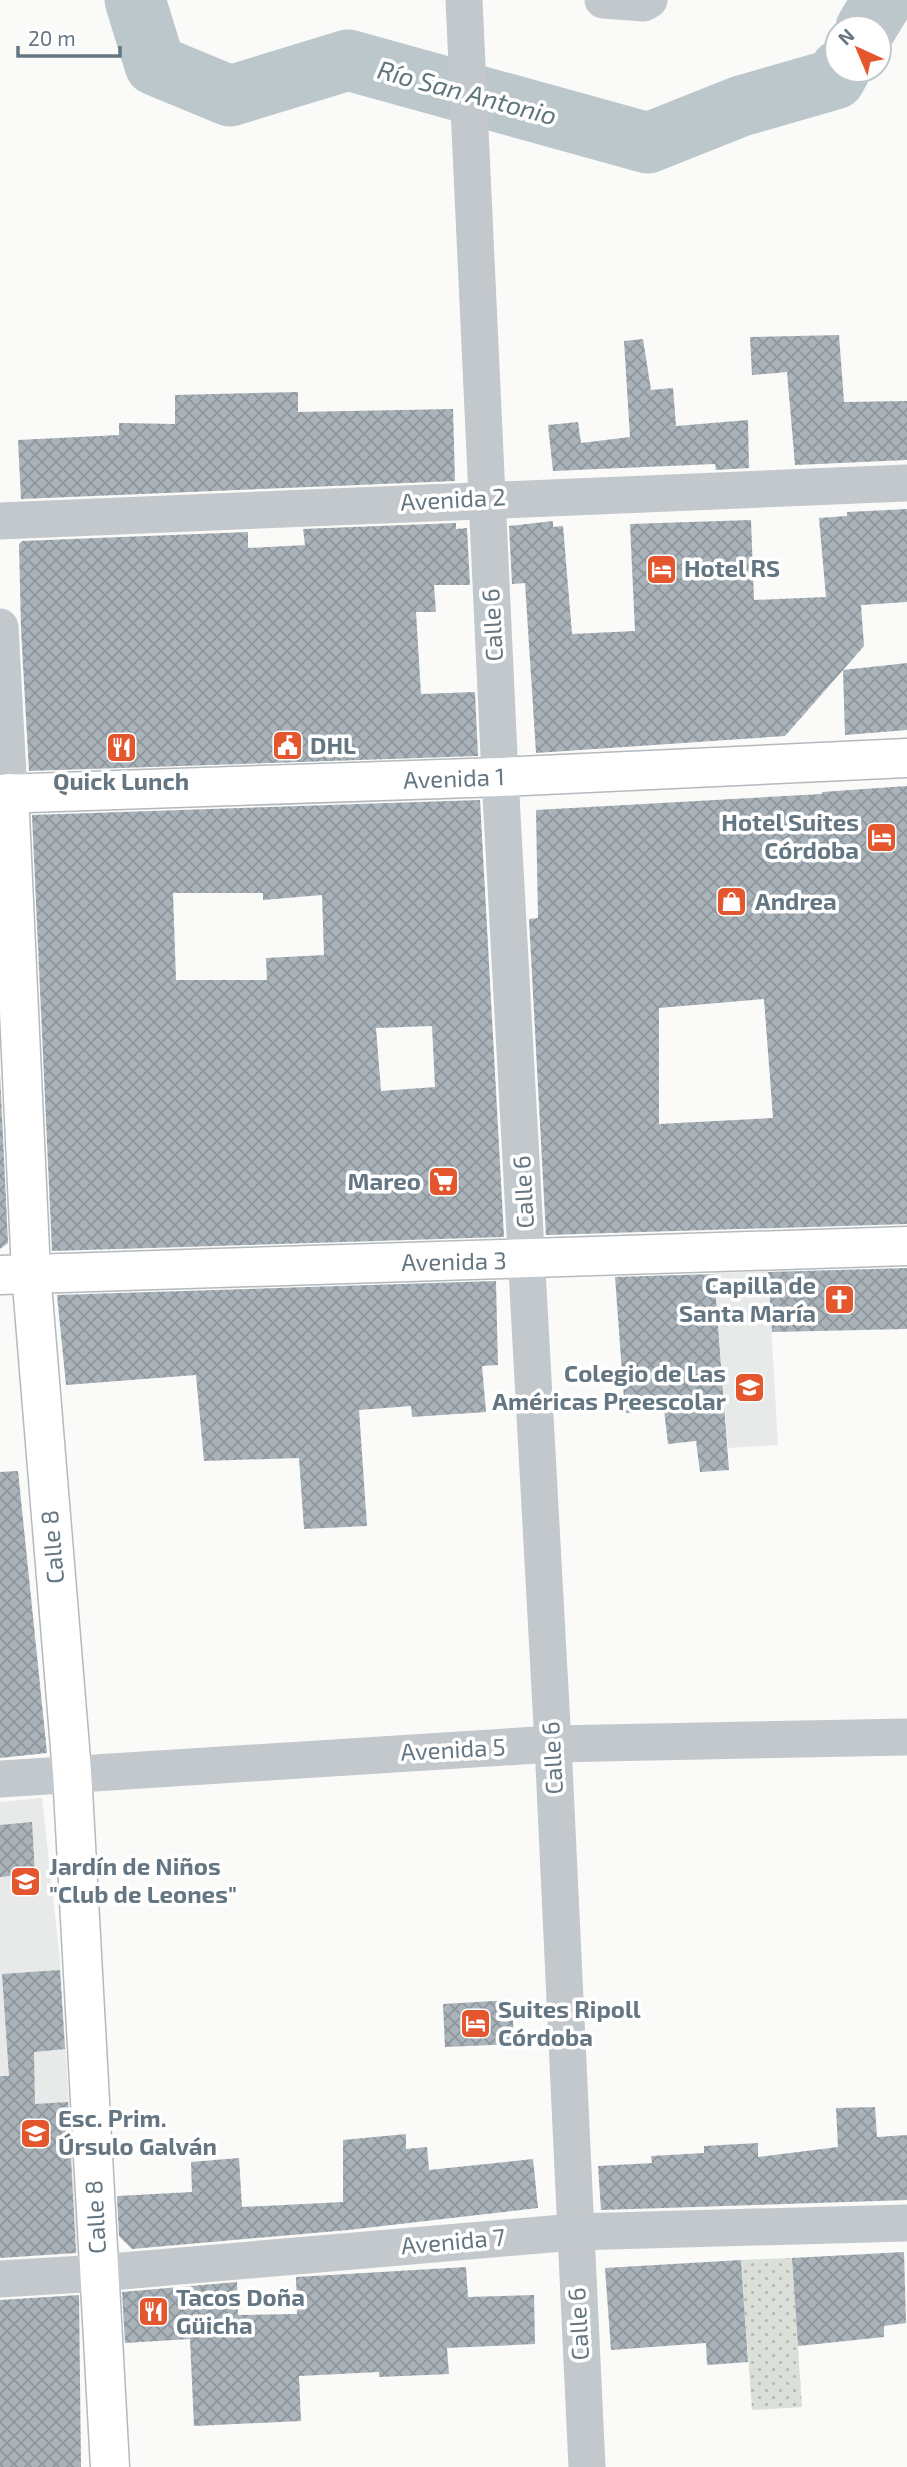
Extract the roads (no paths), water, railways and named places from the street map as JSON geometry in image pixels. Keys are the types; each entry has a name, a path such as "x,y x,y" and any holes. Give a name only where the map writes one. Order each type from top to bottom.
{"main road":[{"name":"Avenida 1","path":"4,794 500,777 907,758"},
{"name":"Calle 8","path":"4,794 15,1273 72,1772 110,2467"},
{"name":"Avenida 3","path":"15,1273 528,1260 907,1246"}],"street":[{"name":"Calle 6","path":"464,0 500,777 553,1744 587,2467"},
{"path":"603,0 615,3 644,3 649,0"},
{"name":"Avenida 2","path":"0,521 907,483"},
{"name":"Calle 8","path":"0,626 4,794"},
{"name":"Avenida 5","path":"0,1779 72,1772 553,1744 907,1737"},
{"name":"Avenida 7","path":"0,2279 574,2232 907,2223"}],"waterway":[{"name":"Río San Antonio","path":"135,0 155,65 230,96 348,60 648,143 741,106 823,82"},
{"name":"Río San Antonio","path":"874,14 883,0"}],"place":[{"name":"Hotel RS","path":"661,569"},
{"name":"DHL","path":"287,746"},
{"name":"Quick Lunch","path":"121,748"},
{"name":"Hotel Suites Córdoba","path":"882,837"},
{"name":"Andrea","path":"732,902"},
{"name":"Mareo","path":"444,1182"},
{"name":"Capilla de Santa María","path":"839,1300"},
{"name":"Colegio de Las Américas Preescolar","path":"749,1388"},
{"name":"Jardín de Niños \"Club de Leones\"","path":"26,1881"},
{"name":"Suites Ripoll Córdoba","path":"475,2024"},
{"name":"Esc. Prim. Úrsulo Galván","path":"35,2133"},
{"name":"Tacos Doña Güicha","path":"153,2312"}]}
